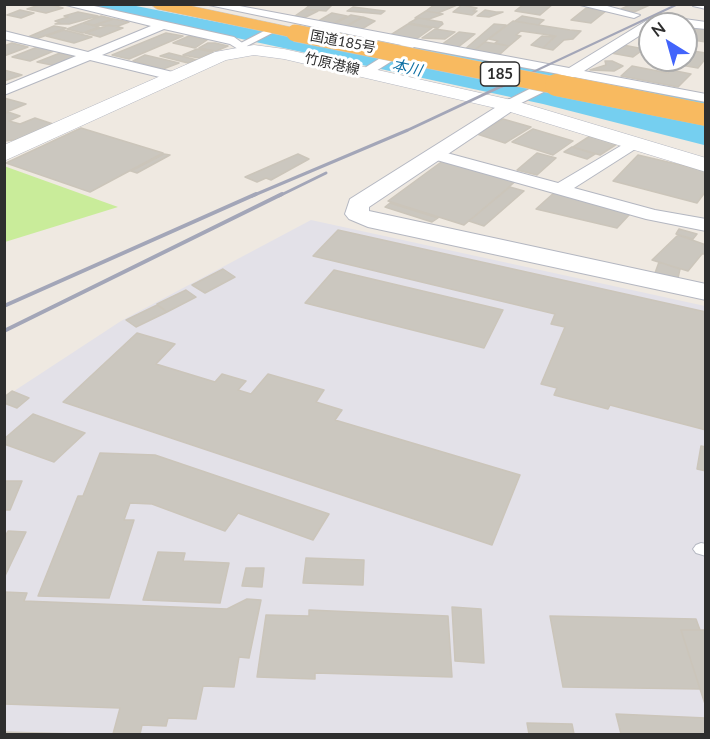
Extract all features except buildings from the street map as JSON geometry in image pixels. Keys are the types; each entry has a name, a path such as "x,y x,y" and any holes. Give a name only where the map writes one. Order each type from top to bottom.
{"highway":[{"name":"国道185号","path":"157,4 705,107"},
{"name":"国道185号","path":"183,4 280,20 300,30 705,115"}],"main road":[{"name":"竹原港線","path":"7,150 246,46 516,102 705,165"}],"street":[{"path":"67,4 234,41 246,46 280,20"},
{"path":"208,4 280,20 705,98"},
{"path":"581,4 603,9 631,10"},
{"path":"680,12 696,4 705,6"},
{"path":"4,91 161,26"},
{"path":"638,32 432,154 358,204 357,214 368,220 705,292"},
{"path":"6,36 176,76"},
{"path":"370,71 410,44"},
{"path":"562,188 634,143"},
{"path":"432,154 653,214 705,225"}],"shaded area":[{"path":"311,220 705,306 705,734 5,734 5,397 121,321"}],"green space":[{"path":"4,166 118,207 5,242"}],"water":[{"name":"本川","path":"84,5 131,5 289,36 310,25 705,102 705,143 704,145 543,104"}],"railway":[{"path":"501,87 678,4"},
{"path":"252,196 408,130 504,85"},
{"path":"279,196 326,173"},
{"path":"4,306 256,194"},
{"path":"4,331 282,194"}]}
